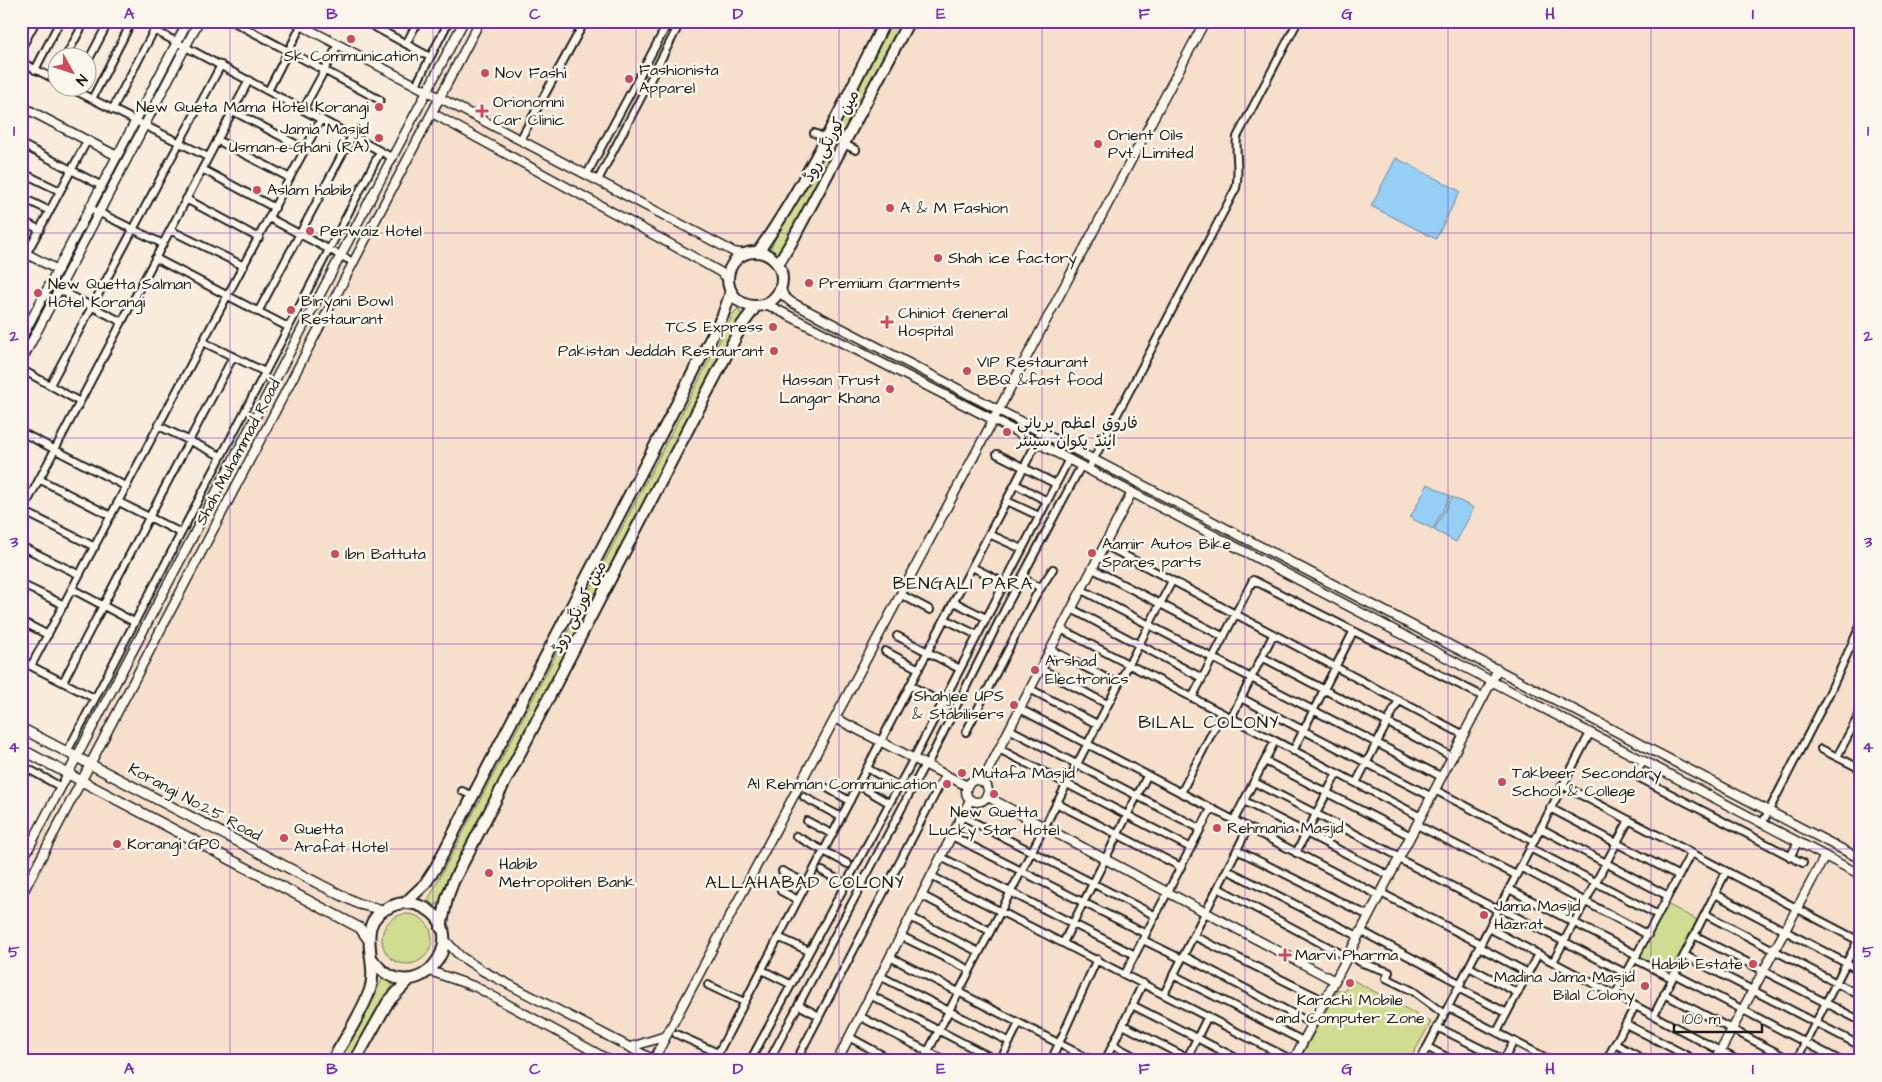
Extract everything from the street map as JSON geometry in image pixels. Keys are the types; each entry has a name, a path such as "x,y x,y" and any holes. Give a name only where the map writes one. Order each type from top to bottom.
{"main road":[{"name":"مین کورنگی روڈ","path":"758,252 770,236 825,138 885,21"},
{"name":"مین کورنگی روڈ","path":"778,264 909,21"},
{"path":"758,252 772,258 778,264 782,277 780,289 776,296 761,305 742,303 731,292 728,278 733,264 745,254 758,252"},
{"name":"مین کورنگی روڈ","path":"404,903 414,896 432,873 666,415 723,315 731,292"},
{"name":"مین کورنگی روڈ","path":"442,928 446,898 454,882 742,324 761,305"},
{"name":"Korangi No.2.5 Road","path":"21,728 358,904 383,910"},
{"name":"Korangi No.2.5 Road","path":"23,753 68,774 360,928 368,938"},
{"path":"332,1061 370,991 373,977 368,938 370,927 383,910 404,903 416,904 427,909 436,917 442,928 444,939 443,951 438,962 430,971 409,980 388,1002 356,1061"},
{"path":"372,959 387,975 409,980"}],"street":[{"path":"21,49 36,21"},
{"path":"35,70 60,21"},
{"path":"70,48 85,21"},
{"path":"95,48 109,21"},
{"path":"132,21 92,99 208,157"},
{"path":"112,110 159,21"},
{"path":"21,339 188,21"},
{"path":"21,362 199,21"},
{"path":"232,21 380,100"},
{"path":"293,21 734,252 745,254"},
{"path":"364,21 430,57"},
{"path":"416,86 449,21"},
{"name":"Shah Muhammad Road","path":"21,863 464,21"},
{"name":"Shah Muhammad Road","path":"21,896 480,21"},
{"path":"520,140 585,21"},
{"path":"587,174 669,21"},
{"path":"598,180 681,21"},
{"path":"444,939 460,956 483,971 654,1060 992,419 1205,21"},
{"path":"769,1061 926,765 1022,578 1085,468 1094,458 1236,188 1238,179 1235,156 1237,137 1298,21"},
{"path":"406,44 415,22"},
{"path":"268,91 301,26"},
{"path":"154,30 393,158"},
{"path":"303,110 338,45"},
{"path":"21,62 48,76"},
{"path":"50,385 221,65"},
{"path":"95,547 22,512 249,80"},
{"path":"428,92 432,113 674,246 728,278"},
{"path":"21,106 117,156"},
{"path":"232,111 305,149"},
{"path":"619,114 630,120"},
{"path":"31,666 321,119"},
{"path":"814,133 825,138"},
{"path":"258,312 352,136"},
{"path":"218,140 290,178"},
{"path":"21,264 24,253 40,230 87,141"},
{"path":"21,144 102,186"},
{"path":"844,144 856,150"},
{"path":"66,752 380,152"},
{"path":"202,169 275,208"},
{"path":"21,172 60,191"},
{"path":"21,197 50,211"},
{"path":"186,199 259,238"},
{"path":"90,208 163,244"},
{"path":"269,218 353,262"},
{"path":"21,220 40,230"},
{"path":"170,230 244,266"},
{"path":"24,253 58,270"},
{"path":"155,258 288,327"},
{"path":"50,285 122,322"},
{"path":"780,289 791,302 998,408 1861,859"},
{"path":"761,305 1037,442 1590,733 1642,764 1762,824 1794,850 1803,863"},
{"path":"203,342 264,372"},
{"path":"63,682 233,357"},
{"path":"21,370 80,402"},
{"path":"159,426 221,456"},
{"path":"22,435 55,449 127,487"},
{"path":"714,1061 1037,442"},
{"path":"237,454 250,461"},
{"path":"997,454 1056,484"},
{"path":"750,1061 914,758 1069,459"},
{"path":"39,479 111,516"},
{"path":"1015,484 1047,501"},
{"path":"982,782 1132,492"},
{"path":"1007,501 1039,516"},
{"path":"119,502 181,533"},
{"path":"989,534 1022,549"},
{"path":"1105,545 1464,734"},
{"path":"21,546 80,575"},
{"path":"972,567 1004,583"},
{"path":"966,732 1041,588 1053,569"},
{"path":"1093,569 1224,637"},
{"path":"1022,578 1041,588"},
{"path":"1192,698 1253,580 1484,697"},
{"path":"923,1061 1172,581"},
{"path":"21,584 64,605"},
{"path":"72,589 134,622"},
{"path":"1082,590 1442,777"},
{"path":"900,594 930,610"},
{"path":"954,602 986,618"},
{"path":"1072,609 1202,678"},
{"path":"945,619 977,635"},
{"path":"21,621 48,635"},
{"path":"1762,824 1829,694 1861,624"},
{"path":"1061,630 1421,817"},
{"path":"1294,750 1353,632"},
{"path":"1231,718 1273,635"},
{"path":"897,636 960,669"},
{"path":"1051,650 1118,684"},
{"path":"885,652 919,669"},
{"path":"1262,657 1453,756"},
{"path":"21,661 94,698"},
{"path":"1041,669 1107,704"},
{"path":"931,876 1294,1061 1498,669"},
{"path":"910,685 942,703"},
{"path":"1030,689 1097,724"},
{"path":"1241,698 1366,763 1433,794 1531,844 1658,915"},
{"path":"1356,783 1399,700"},
{"path":"1020,709 1296,853 1480,945 1528,973"},
{"path":"1837,757 1861,711"},
{"path":"1181,793 1222,713"},
{"path":"835,718 967,786"},
{"path":"1009,729 1201,829"},
{"path":"1420,1061 1590,733"},
{"path":"1234,820 1275,741"},
{"path":"999,748 1191,848"},
{"path":"1821,749 1861,769"},
{"path":"1265,761 1411,836"},
{"path":"1642,764 1637,772 1638,777 1794,850 1861,875"},
{"path":"21,765 62,787"},
{"path":"867,768 898,786"},
{"path":"1296,853 1337,773"},
{"path":"796,1061 945,775"},
{"path":"1063,942 1147,776"},
{"path":"972,781 982,782 988,789 986,796 981,801 970,800 966,793 967,786 972,781"},
{"path":"1254,782 1626,974"},
{"path":"858,785 889,803"},
{"path":"1562,786 1859,941 1794,1061 1664,994"},
{"path":"827,788 850,801"},
{"path":"462,791 473,796"},
{"path":"986,796 1335,981"},
{"path":"804,797 841,817"},
{"path":"837,1061 970,800"},
{"path":"1244,801 1390,876"},
{"path":"1056,803 1181,867"},
{"path":"1550,808 1679,876"},
{"path":"1125,974 1212,809"},
{"path":"962,816 1156,916"},
{"path":"1553,962 1629,820"},
{"path":"807,821 832,834"},
{"path":"1417,825 1516,876"},
{"path":"1164,994 1248,828"},
{"path":"1540,828 1668,896"},
{"path":"796,836 848,864"},
{"path":"952,836 1083,902 1183,958 1312,1024"},
{"path":"1238,850 1369,916"},
{"path":"1616,995 1691,853"},
{"path":"941,857 1135,956"},
{"path":"1715,1061 1822,862"},
{"path":"1520,867 1648,935"},
{"path":"1227,870 1360,934 1507,1013"},
{"path":"782,871 806,884"},
{"path":"822,871 846,884"},
{"path":"1654,1015 1726,872"},
{"path":"1218,888 1362,963 1389,972 1386,978 1413,991 1444,1014"},
{"path":"1509,889 1636,957 1842,1061"},
{"path":"781,891 798,900"},
{"path":"1715,894 1861,971"},
{"path":"921,895 990,931"},
{"path":"1705,914 1774,952 1861,996"},
{"path":"910,917 979,952"},
{"path":"1489,928 1739,1061"},
{"path":"1694,935 1861,1021"},
{"path":"901,936 970,970"},
{"path":"1194,936 1325,1001"},
{"path":"778,937 809,951"},
{"path":"1497,1032 1538,954"},
{"path":"1684,955 1861,1046"},
{"path":"890,957 1093,1061"},
{"path":"1051,1061 1097,959"},
{"path":"1469,967 1518,993"},
{"path":"762,970 790,984"},
{"path":"430,971 476,988 611,1061"},
{"path":"1173,975 1303,1041"},
{"path":"880,976 1010,1042"},
{"path":"1105,1061 1143,983"},
{"path":"708,985 744,1002"},
{"path":"870,995 999,1061 1019,1023"},
{"path":"798,1005 819,1016"},
{"path":"1132,1006 1242,1061"},
{"path":"1606,1061 1635,1006"},
{"path":"1448,1007 1552,1061"},
{"path":"859,1016 946,1061"},
{"path":"1123,1025 1188,1060 1208,1016"},
{"path":"1626,1024 1697,1061"},
{"path":"1438,1027 1503,1060 1514,1041"},
{"path":"676,1034 718,1053"},
{"path":"631,1047 666,1036"},
{"path":"849,1038 893,1061"},
{"path":"1615,1044 1647,1061"},
{"path":"1113,1045 1143,1061"},
{"path":"1428,1047 1440,1058 1454,1061"}],"shaded area":[{"path":"472,21 1861,21 1861,1061 21,1061 21,875"}],"green space":[{"path":"889,21 902,21 779,256 770,253 769,251"},
{"path":"738,309 742,315 437,905 433,905 428,900 430,896 735,311"},
{"path":"1665,903 1701,922 1674,974 1637,955"},
{"path":"407,914 417,916 425,921 430,929 432,939 430,949 425,957 417,962 407,964 397,962 389,957 384,949 382,939 384,929 389,921 397,916"},
{"path":"383,978 393,984 351,1061 339,1061"},
{"path":"1351,979 1431,1022 1409,1061 1372,1061 1366,1057 1363,1061 1299,1061 1338,989 1344,992"}],"water":[{"path":"1396,158 1460,191 1436,239 1371,206"},
{"path":"1428,484 1450,496 1433,529 1410,518"},
{"path":"1452,497 1474,508 1456,542 1434,530"}],"place":[{"name":"Sk Communication","path":"351,39"},
{"name":"Nov Fashi","path":"485,73"},
{"name":"Fashionista Apparel","path":"629,79"},
{"name":"New Queta Mama Hotel Korangi","path":"379,107"},
{"name":"Orionomni Car Clinic","path":"482,111"},
{"name":"Jamia Masjid Usman-e-Ghani (RA)","path":"379,138"},
{"name":"Orient Oils Pvt. Limited","path":"1098,144"},
{"name":"Aslam habib","path":"257,190"},
{"name":"A & M Fashion","path":"890,208"},
{"name":"Perwaiz Hotel","path":"310,231"},
{"name":"Shah ice factory","path":"938,258"},
{"name":"Premium Garments","path":"809,283"},
{"name":"New Quetta Salman Hotel Korangi","path":"38,293"},
{"name":"Biryani Bowl Restaurant","path":"291,310"},
{"name":"Chiniot General Hospital","path":"887,322"},
{"name":"TCS Express","path":"773,327"},
{"name":"Pakistan Jeddah Restaurant","path":"774,351"},
{"name":"VIP Restaurant BBQ &fast food","path":"967,371"},
{"name":"Hassan Trust Langar Khana","path":"890,389"},
{"name":"فاروق اعظم بریانی اینڈ پکوان سینٹر","path":"1007,432"},
{"name":"Aamir Autos Bike Spares parts","path":"1092,553"},
{"name":"Ibn Battuta","path":"335,554"},
{"name":"Arshad Electronics","path":"1035,670"},
{"name":"Shahjee UPS & Stabilisers","path":"1014,705"},
{"name":"Mutafa Masjid","path":"962,773"},
{"name":"Takbeer Secondary School & College","path":"1502,782"},
{"name":"Al Rehman Communication","path":"947,784"},
{"name":"New Quetta Lucky Star Hotel","path":"994,794"},
{"name":"Rehmania Masjid","path":"1217,828"},
{"name":"Quetta Arafat Hotel","path":"284,838"},
{"name":"Korangi GPO","path":"117,844"},
{"name":"Habib Metropoliten Bank","path":"489,873"},
{"name":"Jama Masjid Hazrat","path":"1484,915"},
{"name":"Marvi Pharma","path":"1285,955"},
{"name":"Habib Estate","path":"1753,964"},
{"name":"Karachi Mobile and Computer Zone","path":"1350,983"},
{"name":"Madina Jama Masjid Bilal Colony","path":"1645,986"}],"district":[{"name":"BENGALI PARA","path":"963,583"},
{"name":"BILAL COLONY","path":"1209,722"},
{"name":"ALLAHABAD COLONY","path":"805,882"}]}
